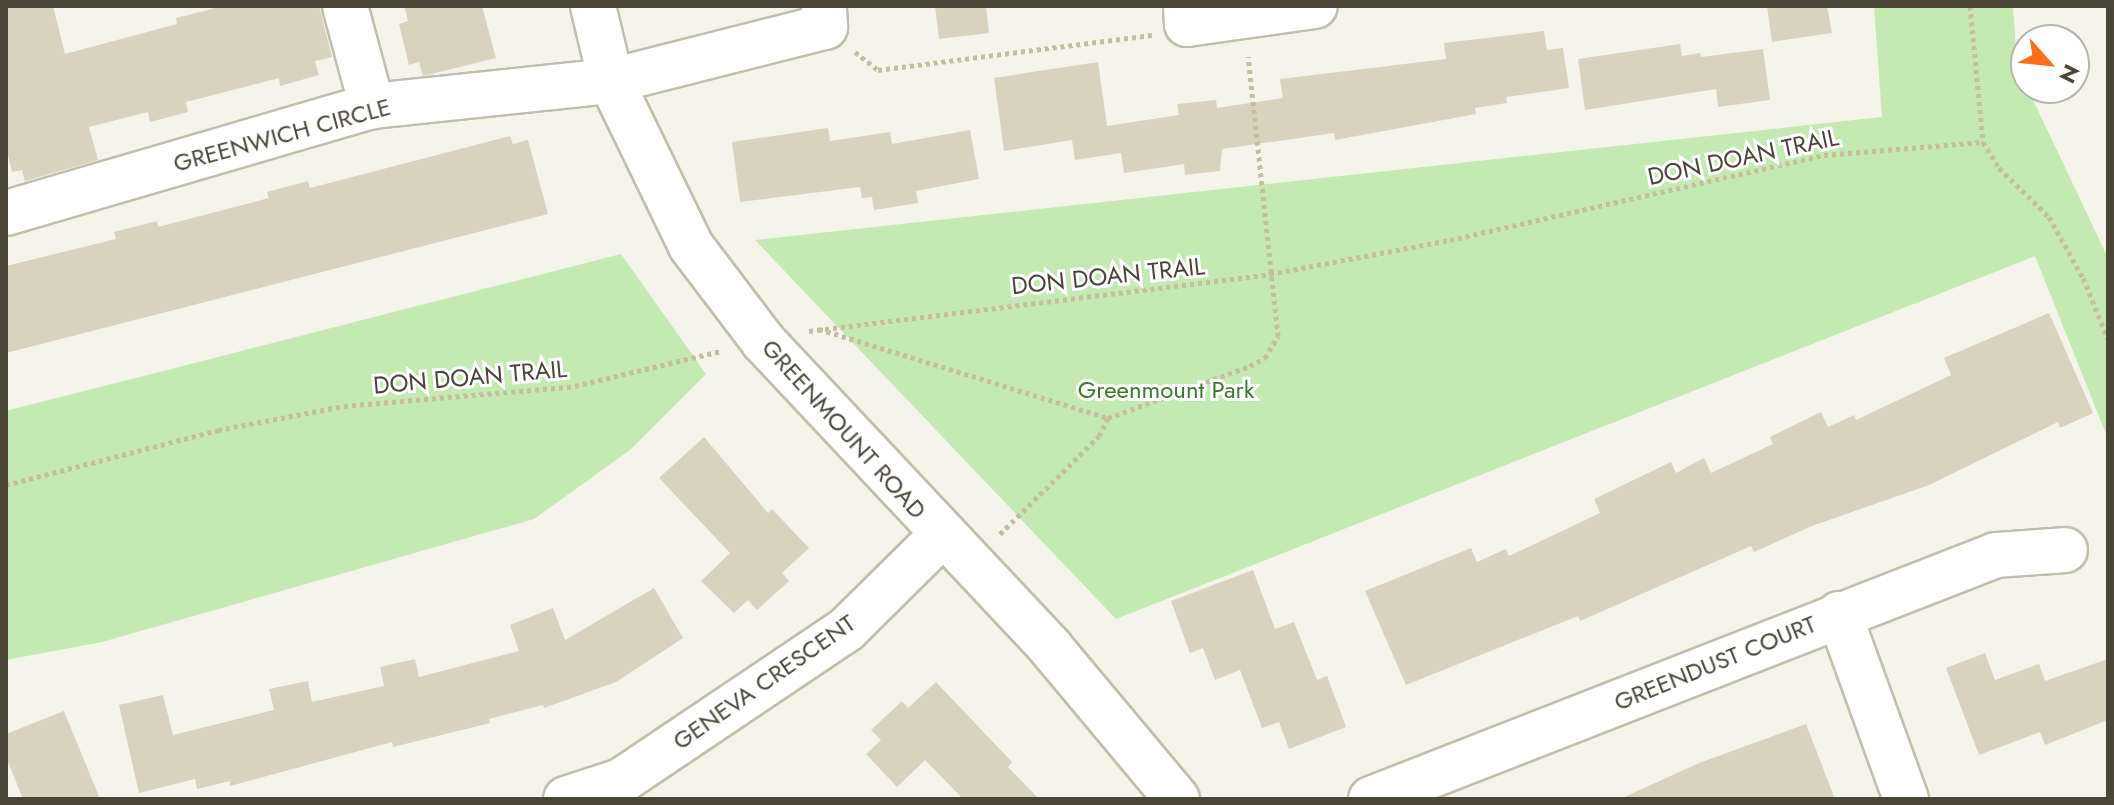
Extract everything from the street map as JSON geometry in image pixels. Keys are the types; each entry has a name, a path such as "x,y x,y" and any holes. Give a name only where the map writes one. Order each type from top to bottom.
{"street":[{"path":"345,6 372,106"},
{"name":"GREENMOUNT ROAD","path":"593,6 611,81 691,246 763,341 1050,647 1177,799"},
{"path":"1186,15 1244,16 1315,6"},
{"name":"GREENWICH CIRCLE","path":"6,213 372,106 611,81 824,17"},
{"name":"GENEVA CRESCENT","path":"566,799 621,781 847,629 956,550"},
{"name":"GREENDUST COURT","path":"1371,799 1996,555 2065,550"},
{"path":"1839,614 1906,799"}],"path":[{"path":"1970,6 1983,142 1999,168 2049,217 2083,278 2108,339"},
{"path":"824,17 878,70 1139,39 1186,15"},
{"path":"818,328 1108,418 1265,358 1278,336 1244,16"},
{"name":"DON DOAN TRAIL","path":"6,485 218,430 344,406 575,386 818,328 1270,274 1450,240 1824,155 1983,142"},
{"path":"956,550 1099,436 1108,418"}],"green space":[{"name":"Greenmount Park","path":"1874,6 2013,6 2014,24 2010,24 2010,104 2035,104 2108,258 2108,439 2035,256 1116,619 755,240 1882,117"},
{"path":"621,254 706,374 630,450 534,519 102,642 6,660 6,411"}],"building":[{"path":"6,6 53,6 65,54 177,24 176,18 224,6 319,6 332,57 315,61 319,75 280,86 279,78 186,102 188,112 150,122 148,112 89,127 98,160 25,181 22,170 12,172 6,147"},
{"path":"404,6 482,6 496,58 423,76 419,62 409,65 399,24 408,21"},
{"path":"935,6 986,6 989,33 939,39"},
{"path":"1767,6 1827,6 1832,33 1772,42"},
{"path":"1544,31 1547,50 1563,48 1569,88 1506,97 1507,103 1475,108 1476,114 1335,140 1334,133 1222,149 1220,171 1185,175 1184,164 1124,173 1121,153 1075,160 1072,140 1004,151 994,78 1098,62 1107,126 1179,115 1177,104 1216,100 1217,108 1283,98 1280,79 1446,59 1444,43"},
{"path":"1680,44 1682,56 1700,53 1701,57 1763,49 1770,100 1718,107 1716,89 1585,110 1578,59"},
{"path":"828,128 830,141 890,132 892,144 970,130 979,179 916,191 918,203 874,210 872,197 862,198 860,187 740,202 732,142"},
{"path":"510,136 513,144 528,140 548,214 6,353 6,266 116,239 114,232 157,221 158,227 269,198 267,192 308,181 310,188"},
{"path":"2049,313 2093,413 2060,428 2058,422 1929,485 1812,526 1754,552 1751,546 1580,621 1578,616 1406,685 1365,591 1471,548 1477,562 1506,549 1509,556 1600,513 1594,499 1671,462 1676,473 1704,458 1711,473 1773,444 1770,437 1821,412 1828,427 1854,415 1856,420 1951,375 1944,358"},
{"path":"704,437 768,513 772,509 809,548 782,573 789,581 757,610 748,600 734,613 701,581 730,553 659,478"},
{"path":"1253,570 1275,629 1294,622 1317,680 1327,676 1346,727 1289,749 1279,722 1262,728 1240,670 1215,680 1203,648 1190,653 1171,601"},
{"path":"654,588 683,638 616,682 544,708 543,705 489,719 490,723 393,747 392,742 230,786 230,781 197,789 195,779 139,793 119,705 163,695 173,735 274,710 269,689 308,681 312,702 384,686 380,667 415,659 419,677 519,651 510,625 553,608 565,640"},
{"path":"1985,653 1995,680 2039,664 2045,681 2108,659 2108,720 2045,745 2040,732 1979,755 1946,668"},
{"path":"936,682 1012,762 1008,767 1039,799 963,799 925,760 897,787 866,754 881,740 871,730 902,701 908,708"},
{"path":"64,711 100,799 23,799 6,757 6,734"},
{"path":"1806,724 1835,799 1620,799 1699,763"}]}
